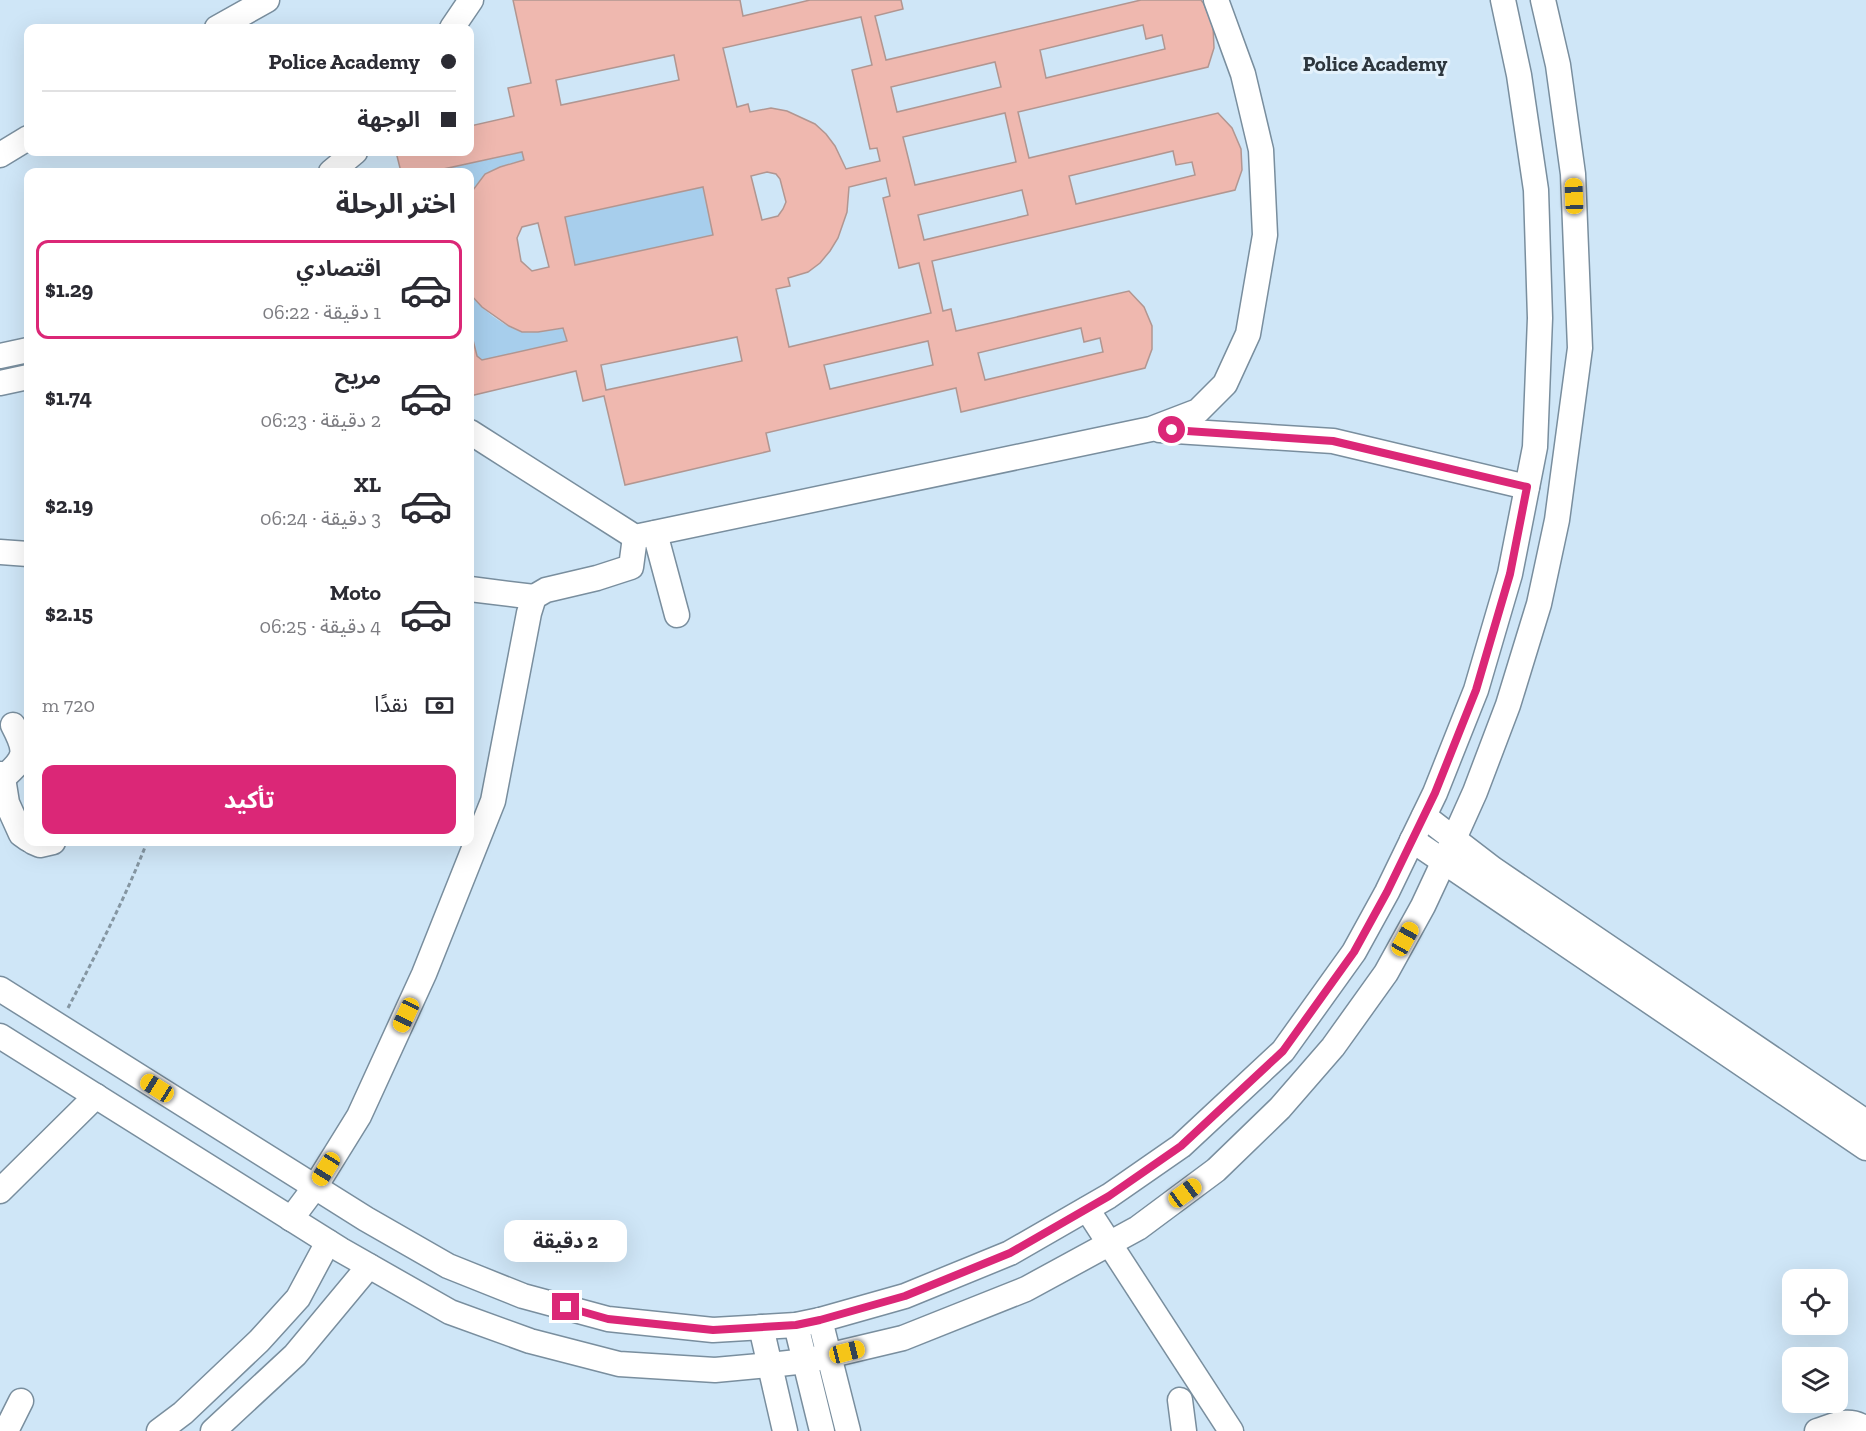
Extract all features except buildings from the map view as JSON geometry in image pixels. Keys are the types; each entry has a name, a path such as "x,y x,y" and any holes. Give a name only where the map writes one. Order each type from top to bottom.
{"street":[{"path":"224,24 267,0"},
{"path":"455,24 471,0"},
{"path":"645,535 1152,429 1198,411 1225,384 1248,334 1265,235 1262,150 1242,74 1216,0"},
{"path":"0,989 366,1219 448,1266 523,1296 608,1319 713,1330 796,1325 820,1320 905,1296 1010,1253 1109,1196 1181,1146 1283,1051 1354,952 1435,793 1476,690 1510,574 1534,447 1540,318 1536,190 1519,75 1503,0"},
{"path":"0,1036 328,1242 450,1312 530,1341 619,1364 715,1370 770,1365 817,1359 903,1338 1026,1289 1138,1228 1216,1170 1287,1100 1333,1047 1386,972 1423,906 1475,792 1508,705 1539,604 1557,520 1580,348 1573,174 1558,65 1543,0"},
{"path":"0,155 24,140"},
{"path":"336,168 350,156"},
{"path":"0,356 24,351"},
{"path":"0,383 24,378"},
{"path":"1152,429 1333,441 1527,487"},
{"path":"474,434 645,535 677,615"},
{"path":"474,590 534,597 546,590 597,578 631,567 645,535"},
{"path":"0,552 24,554"},
{"path":"291,1218 315,1187 359,1116 424,974 493,801 534,597"},
{"path":"14,724 23,747 21,758 13,769 1,776 7,803 24,836"},
{"path":"1424,816 1493,869 1866,1122"},
{"path":"1412,840 1866,1148"},
{"path":"0,1191 96,1096"},
{"path":"1087,1209 1231,1431"},
{"path":"159,1431 183,1413 259,1341 298,1298 328,1242"},
{"path":"213,1431 295,1355 369,1266"},
{"path":"820,1320 817,1359 822,1431"},
{"path":"796,1325 817,1359 848,1431"},
{"path":"761,1327 785,1431"},
{"path":"1180,1400 1184,1431"},
{"path":"6,1431 21,1401"},
{"path":"1817,1431 1841,1423 1858,1423 1866,1429"}],"path":[{"path":"58,1026 94,958 145,846"}],"shaded area":[{"path":"522,152 524,160 493,170 481,179 474,189 474,168 448,168"},
{"path":"703,187 713,235 575,265 565,217"},
{"path":"474,299 487,312 510,327 525,332 563,328 567,341 482,360 477,356 474,344"}],"district":[{"name":"Police Academy","path":"1375,63"}],"route":[{"path":"566,1307 608,1319 713,1330 796,1325 905,1296 1010,1253 1109,1196 1181,1146 1283,1051 1354,952 1387,892 1435,793 1476,690 1510,574 1527,487 1333,441 1172,430"}]}
